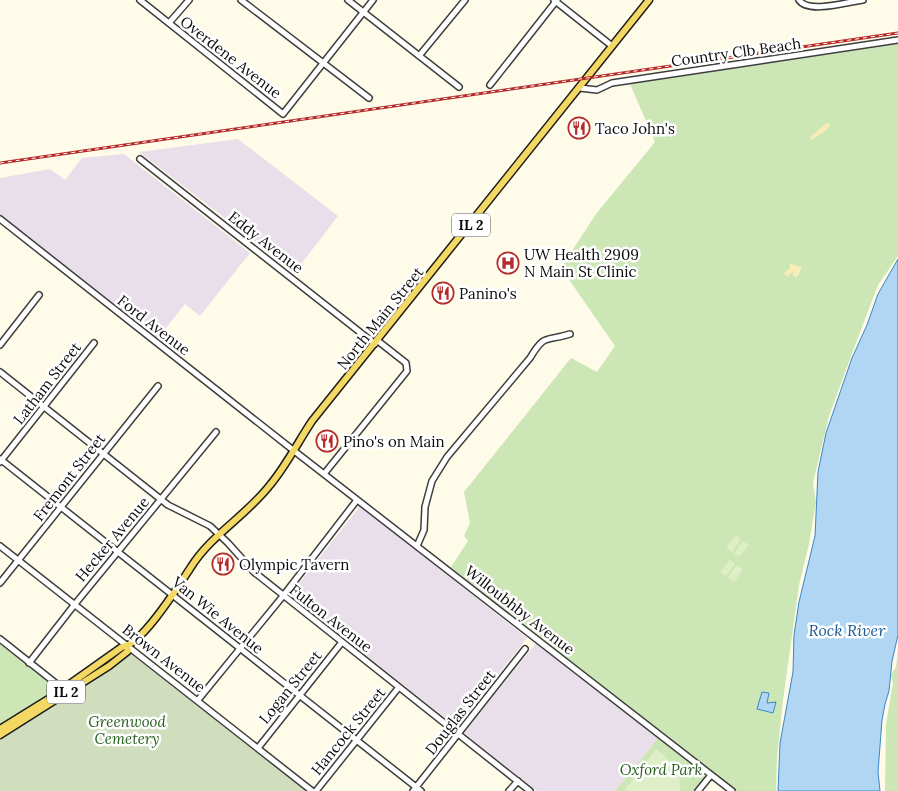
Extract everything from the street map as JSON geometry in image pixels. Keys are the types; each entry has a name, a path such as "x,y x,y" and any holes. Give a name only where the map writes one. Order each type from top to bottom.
{"main road":[{"name":"North Main Street","path":"0,729 122,647 128,646 138,639 173,595 196,560 271,484 312,421 649,0"},
{"name":"North Main Street","path":"0,735 109,666 128,651 128,646"}],"street":[{"name":"Overdene Avenue","path":"140,0 283,114 323,62"},
{"path":"169,23 189,0"},
{"path":"242,0 369,98"},
{"path":"348,0 459,87"},
{"path":"323,62 373,0"},
{"path":"419,56 465,0"},
{"path":"799,0 802,4 811,8 863,0"},
{"path":"490,85 556,1 612,46"},
{"name":"Country Clb Beach","path":"580,88 597,90 612,83 898,40"},
{"name":"Eddy Avenue","path":"140,159 406,363 407,371 324,474"},
{"name":"Ford Avenue","path":"0,219 293,450"},
{"path":"0,345 39,295"},
{"path":"417,546 424,530 425,507 432,481 447,457 530,358 539,343 548,338 570,334"},
{"name":"Latham Street","path":"1,461 94,343"},
{"name":"Fulton Avenue","path":"0,372 168,505 205,523 220,535 254,572 283,596 530,791"},
{"name":"Fremont Street","path":"0,583 158,386"},
{"name":"Hecker Avenue","path":"29,663 216,432"},
{"name":"Willoubhby Avenue","path":"293,450 732,791"},
{"name":"Van Wie Avenue","path":"1,461 173,595 417,790"},
{"path":"198,700 283,596 357,500"},
{"name":"Brown Avenue","path":"0,546 312,791"},
{"path":"0,639 62,689"},
{"name":"Logan Street","path":"258,748 342,642"},
{"name":"Douglas Street","path":"417,790 526,649"},
{"name":"Hancock Street","path":"316,791 399,687"},
{"path":"698,791 711,775"},
{"path":"509,791 518,781"}],"shaded area":[{"path":"238,139 338,216 295,272 139,152"},
{"path":"124,154 250,253 200,316 185,304 157,339 0,215 0,178 50,169 65,180 82,158"},
{"path":"360,506 527,638 457,727 290,595"},
{"path":"536,643 658,738 615,791 537,791 464,733"}],"green space":[{"path":"898,42 898,256 878,285 857,340 829,416 813,483 816,502 809,544 799,585 783,700 777,758 776,791 735,791 451,567 468,541 464,536 470,523 464,492 571,358 597,372 615,346 561,268 596,214 655,142 630,84"},
{"path":"736,535 741,539 732,552 726,547"},
{"path":"743,541 749,545 739,557 734,553"},
{"path":"730,560 735,564 726,576 720,572"},
{"path":"737,565 743,569 734,582 728,577"},
{"path":"0,643 58,690 0,728"},
{"path":"898,649 898,791 885,791 886,724 893,683 891,675 896,667"},
{"name":"Greenwood Cemetery","path":"131,654 306,791 0,791 0,738"},
{"name":"Oxford Park","path":"658,738 706,776 695,791 615,791"},
{"path":"656,749 671,762 677,772 680,791 626,791 626,786 629,785"}],"sand":[{"path":"828,122 830,126 810,141 811,136"},
{"path":"790,263 802,268 797,277 793,276 793,271 788,277 784,273 790,268"}],"water":[{"name":"Rock River","path":"898,259 898,635 892,661 889,691 882,720 878,772 880,791 778,791 780,743 793,672 794,635 799,602 815,536 818,472 826,433 852,358 878,294"},
{"path":"762,692 769,693 767,703 776,702 773,713 757,709"}],"railway":[{"path":"0,163 898,33"}],"place":[{"name":"Taco John's","path":"579,128"},
{"name":"UW Health 2909 N Main St Clinic","path":"508,263"},
{"name":"Panino's","path":"443,293"},
{"name":"Pino's on Main","path":"327,441"},
{"name":"Olympic Tavern","path":"223,564"}]}
